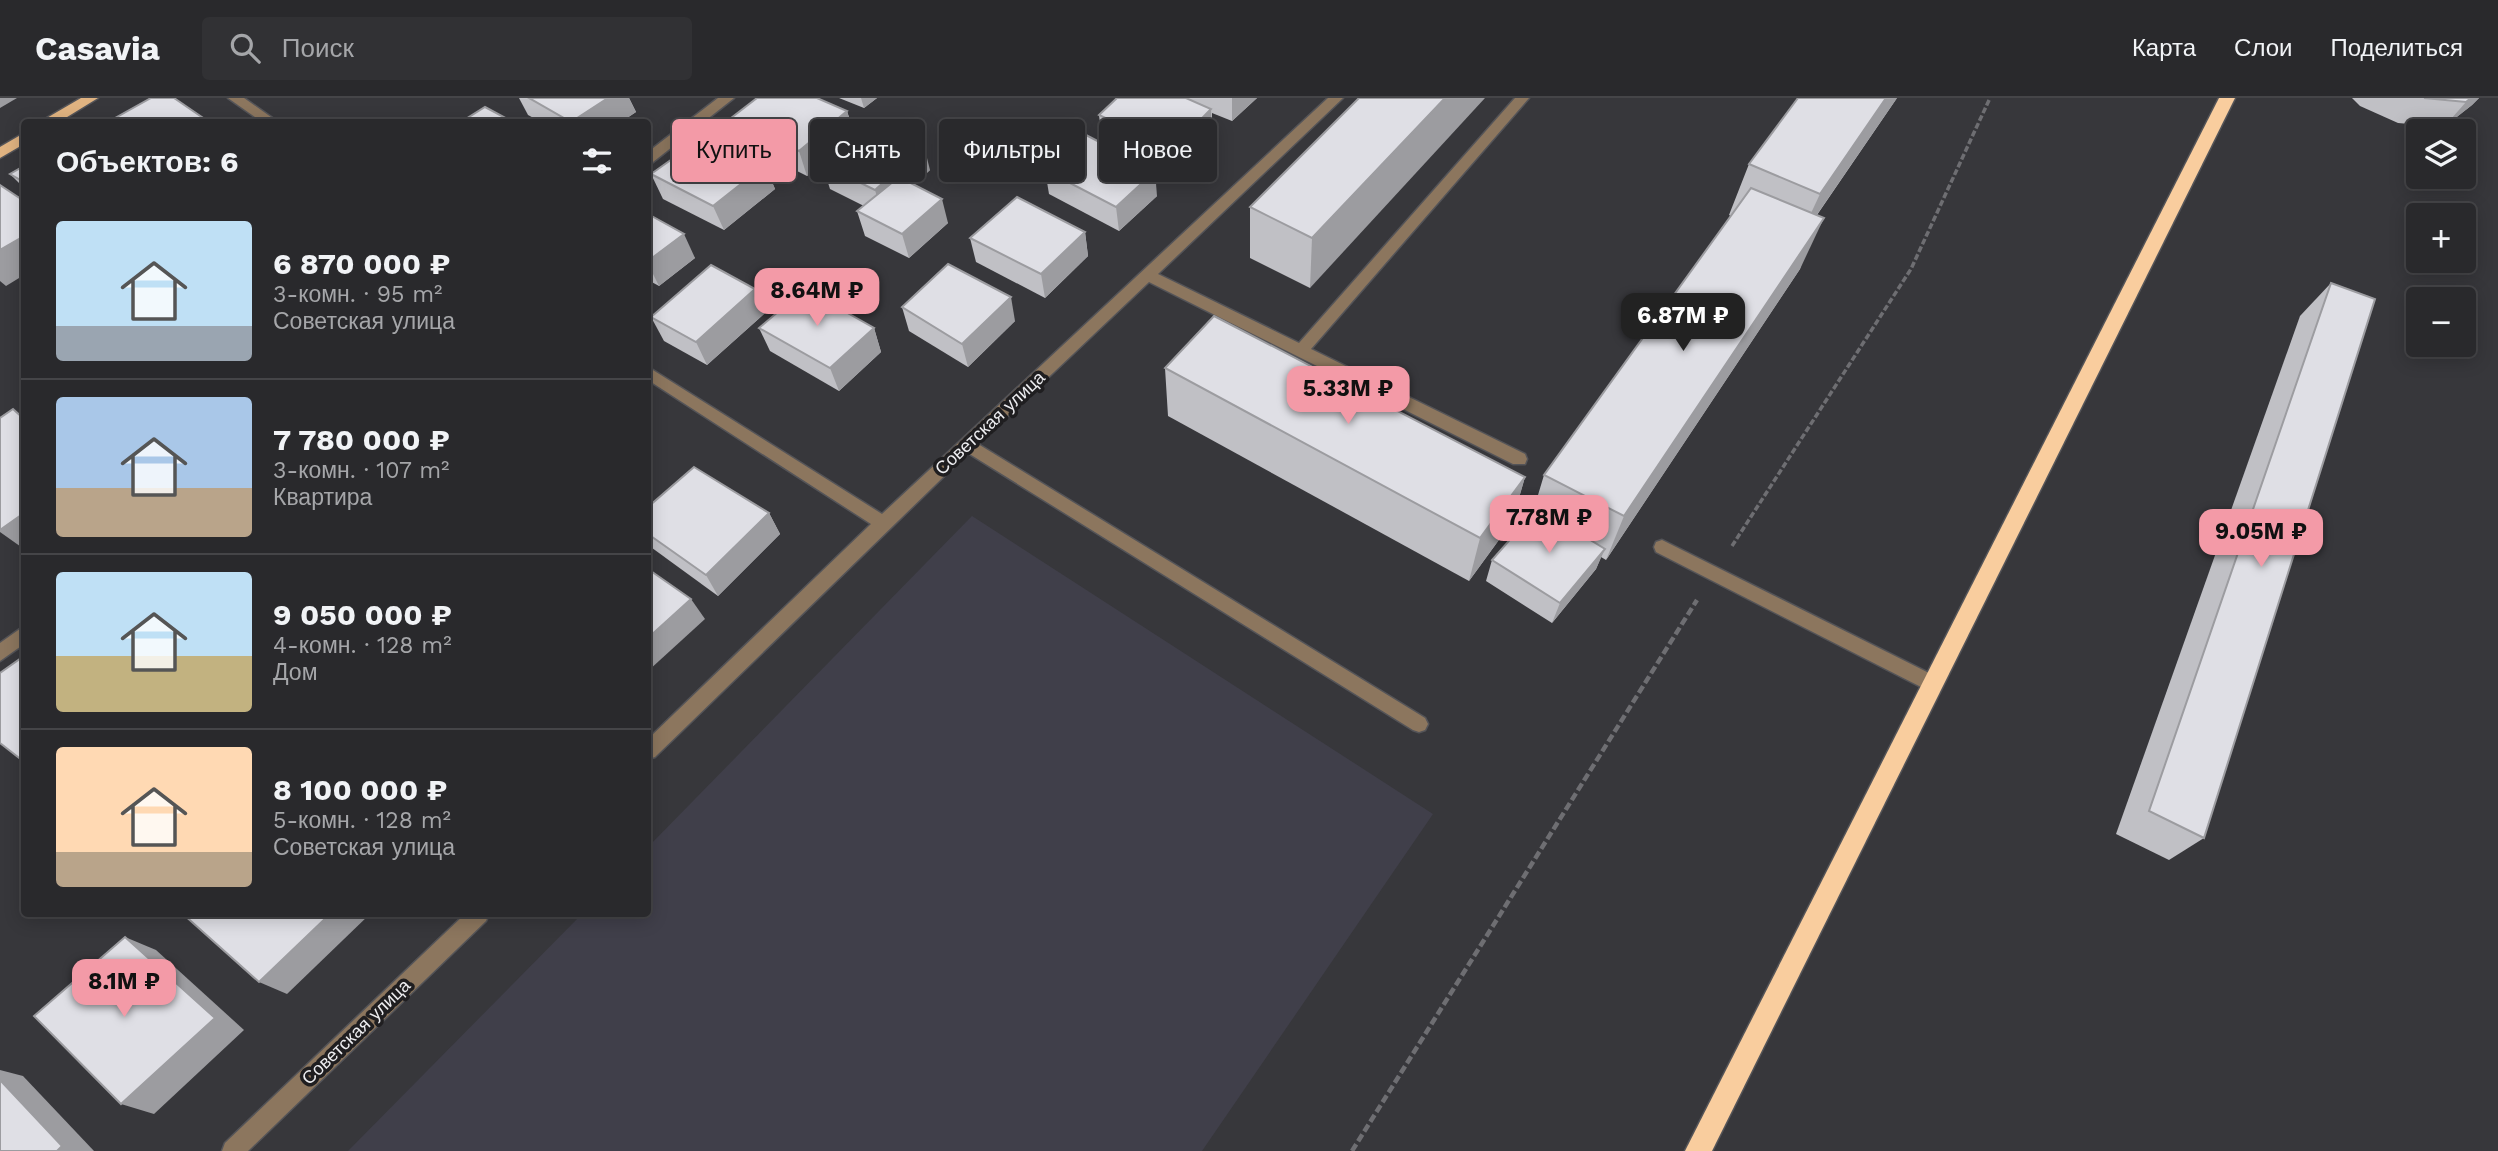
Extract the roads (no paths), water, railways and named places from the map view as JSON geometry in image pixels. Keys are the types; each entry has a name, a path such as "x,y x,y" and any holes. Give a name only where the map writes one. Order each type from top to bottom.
{"highway":[{"path":"1698,1151 2227,98"}],"main road":[{"path":"55,119 91,98"},
{"path":"0,153 21,140"}],"street":[{"path":"235,98 266,119"},
{"path":"651,157 727,98"},
{"name":"Советская улица","path":"651,748 883,523 1336,98"},
{"path":"1301,351 1522,98"},
{"path":"1148,275 1519,459"},
{"path":"651,375 883,523"},
{"path":"967,445 1419,724"},
{"path":"1662,547 1933,684"},
{"path":"0,653 21,636"},
{"name":"Советская улица","path":"233,1151 476,917"}]}
